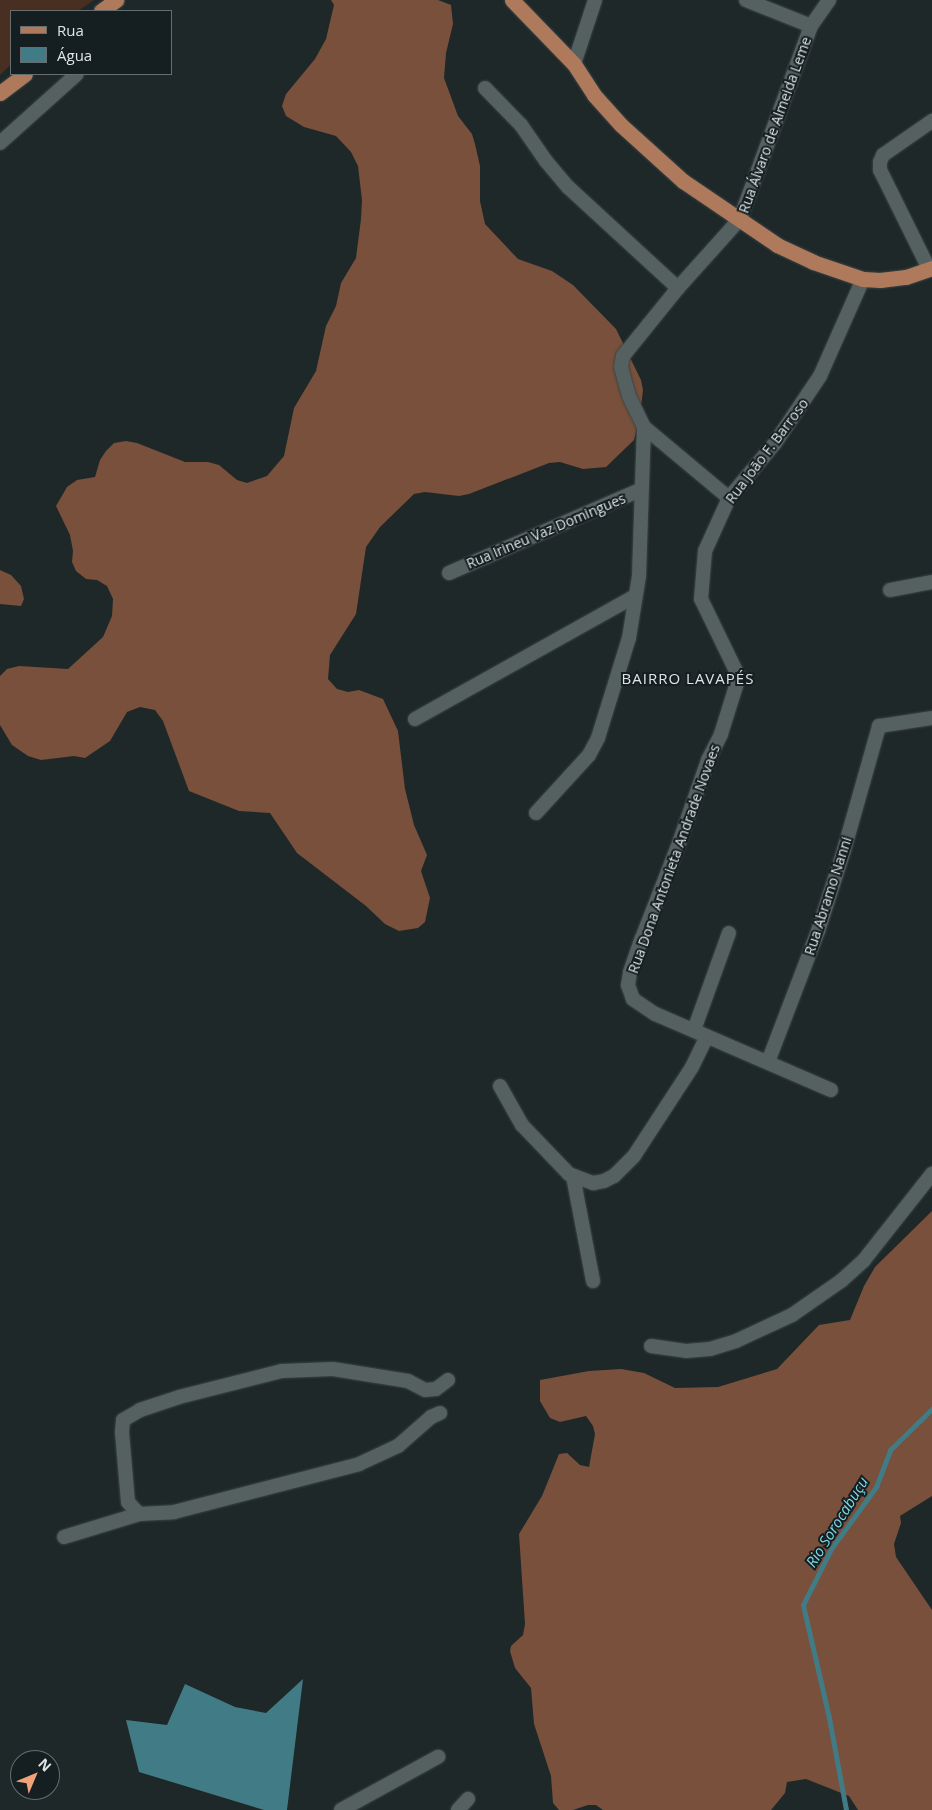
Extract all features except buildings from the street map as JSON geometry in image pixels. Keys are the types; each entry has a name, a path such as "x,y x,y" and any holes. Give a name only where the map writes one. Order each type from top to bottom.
{"main road":[{"path":"102,10 116,0"},
{"path":"512,0 574,64 594,95 621,125 684,180 777,245 812,262 863,279 880,280 906,277 931,268"},
{"path":"0,93 24,75"}],"street":[{"path":"574,64 595,0"},
{"path":"746,0 811,26"},
{"name":"Rua Álvaro de Almeida Leme","path":"729,498 644,427 632,403 624,378 621,367 623,356 678,288 740,219 811,26 829,0"},
{"path":"0,143 75,75"},
{"path":"485,88 521,125 546,161 568,187 678,288"},
{"path":"931,268 880,170 880,162 883,155 932,121"},
{"name":"Rua João F. Barroso","path":"737,683 737,673 701,599 705,551 729,498 775,443 820,376 863,279"},
{"path":"536,813 589,755 598,738 629,638 639,576 644,427"},
{"name":"Rua Irineu Vaz Domingues","path":"449,573 642,489"},
{"path":"890,590 932,582"},
{"path":"415,720 636,596"},
{"name":"Rua Dona Antonieta Andrade Novaes","path":"737,683 721,734 708,760 679,843 642,938 630,972 628,985 634,999 641,1006 831,1090"},
{"name":"Rua Abramo Nanni","path":"768,1062 818,930 846,842 879,726 932,718"},
{"path":"500,1086 522,1125 569,1174 593,1183 604,1181 623,1168 639,1149 692,1067 729,933"},
{"path":"651,1346 686,1351 710,1349 736,1341 792,1315 841,1281 864,1260 932,1174"},
{"path":"573,1176 593,1281"},
{"path":"139,1514 128,1502 122,1420 140,1410 178,1397 282,1371 333,1369 408,1381 425,1390 436,1389 448,1380"},
{"path":"64,1537 139,1514 174,1512 359,1464 398,1446 431,1417 440,1413"},
{"path":"341,1810 438,1757"},
{"path":"458,1810 468,1799"}],"shaded area":[{"path":"0,0 94,0 79,10 10,10 10,65 0,75"},
{"path":"331,0 438,0 451,5 453,24 446,53 444,78 458,116 472,134 475,144 480,166 480,201 485,224 518,259 552,271 573,285 616,329 641,380 643,390 634,440 606,467 583,469 560,462 549,463 469,494 459,496 425,492 414,494 380,527 366,547 356,614 330,655 328,679 337,689 348,692 359,690 383,699 398,731 405,789 414,825 427,855 421,871 430,898 425,922 418,928 399,931 385,924 366,906 297,853 270,813 239,811 189,791 163,721 155,710 140,707 127,712 110,741 85,758 74,756 41,760 28,756 12,745 0,725 0,676 7,669 19,666 68,669 103,637 112,616 113,599 107,586 97,580 86,579 76,571 72,562 73,551 70,535 56,506 67,487 77,480 95,477 100,460 106,451 114,443 126,441 137,443 185,462 208,462 219,465 237,480 247,483 267,476 284,456 294,408 316,371 326,326 336,306 341,283 356,258 361,219 362,200 358,166 351,152 336,136 304,127 286,116 282,106 286,94 315,59 326,39 334,5"},
{"path":"0,570 11,575 21,586 24,599 21,606 0,604"},
{"path":"932,1211 932,1496 900,1516 901,1523 894,1544 896,1557 932,1610 932,1810 858,1810 849,1796 806,1779 787,1782 785,1793 771,1810 603,1810 596,1805 588,1805 573,1810 559,1810 553,1803 551,1776 534,1724 531,1688 515,1668 510,1651 511,1646 523,1635 525,1624 519,1534 542,1496 559,1454 567,1453 580,1465 589,1467 595,1434 593,1426 586,1416 560,1422 550,1418 540,1401 540,1380 589,1371 621,1369 644,1373 675,1388 718,1387 777,1369 819,1325 850,1320 864,1286 875,1267"}],"water":[{"path":"303,1679 287,1810 264,1810 139,1772 126,1720 167,1725 185,1684 235,1707 266,1713"}],"waterway":[{"name":"Rio Sorocabuçu","path":"846,1810 829,1718 803,1605 831,1549 876,1487 890,1450 932,1409"}],"district":[{"name":"BAIRRO LAVAPÉS","path":"688,679"}]}
